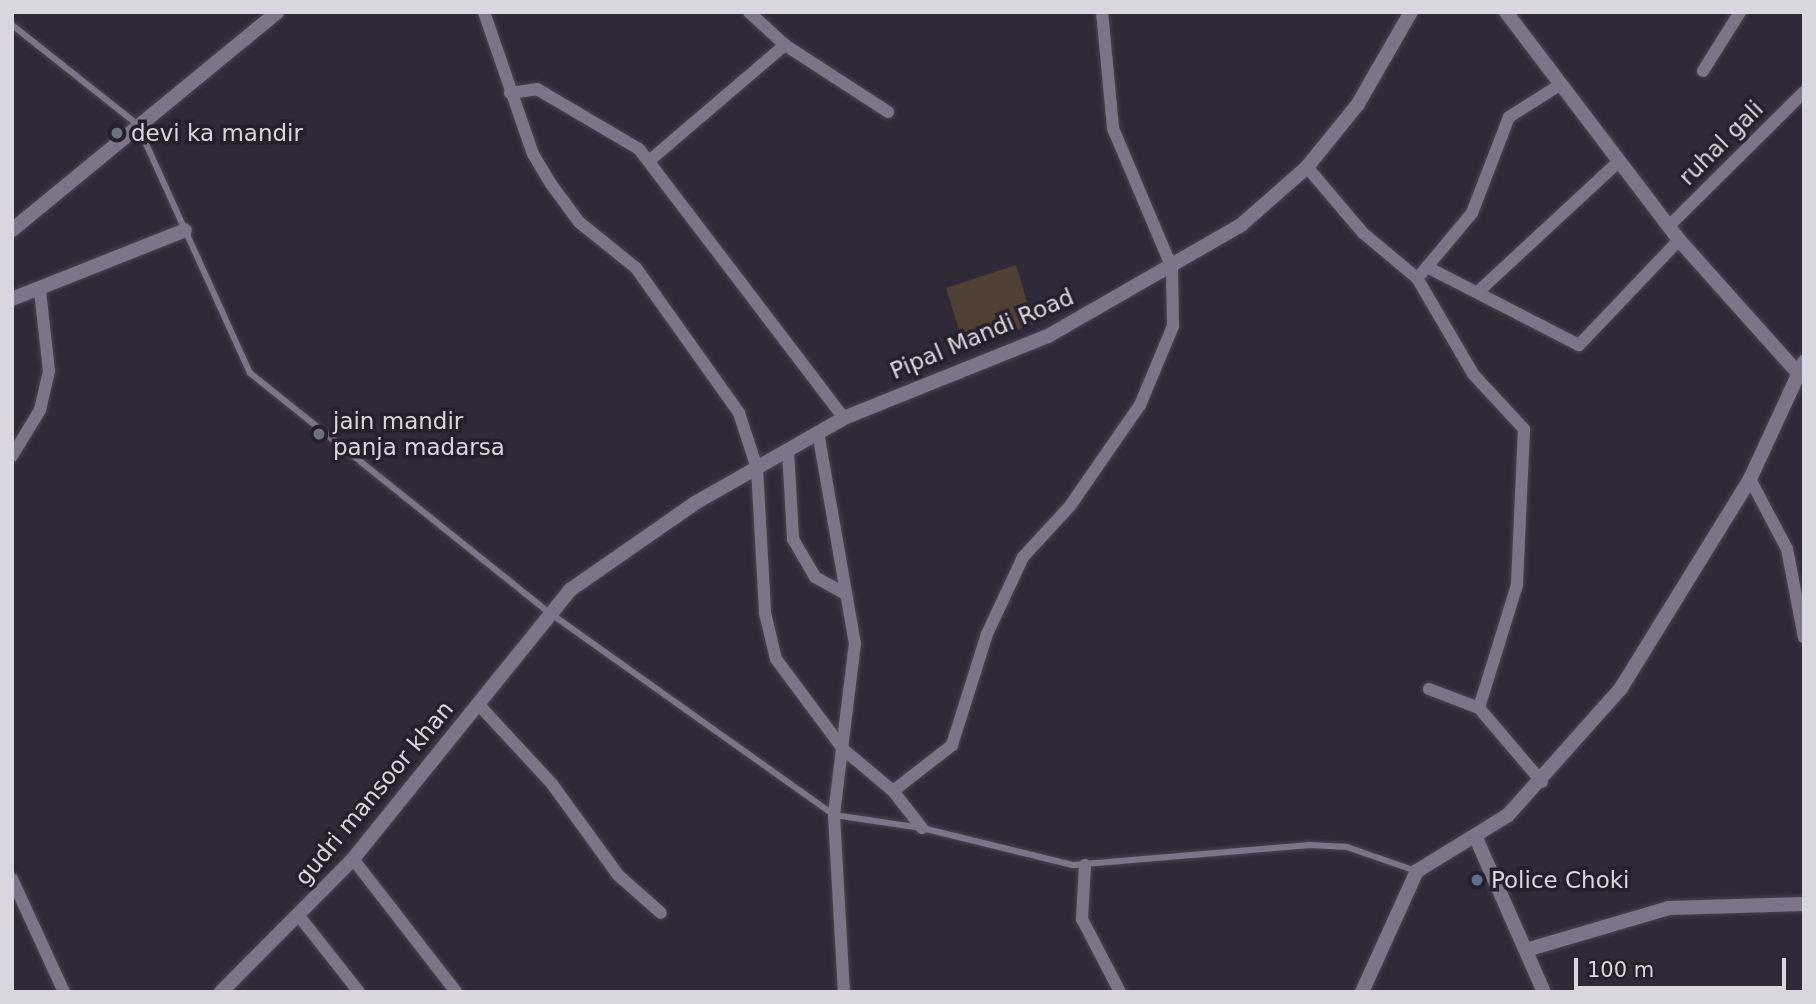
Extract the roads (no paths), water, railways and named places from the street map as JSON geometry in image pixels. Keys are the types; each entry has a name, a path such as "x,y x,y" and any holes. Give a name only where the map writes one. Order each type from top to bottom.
{"street":[{"path":"12,230 137,124 277,12"},
{"path":"484,12 533,154 564,204 636,268 680,326 739,413 757,468 769,639 786,675 843,749 893,791 922,828"},
{"path":"749,12 785,45 888,113"},
{"path":"893,791 953,745 987,634 1023,557 1070,506 1140,405 1173,326 1172,268 1140,204 1113,128 1102,12"},
{"name":"Pipal Mandi Road","path":"547,611 695,503 818,432 844,418 1048,336 1172,268 1250,218 1307,167 1385,64 1411,12"},
{"path":"1362,992 1417,872 1476,838 1542,782 1621,688 1750,479 1801,368 1679,240 1558,86 1506,12"},
{"path":"1703,71 1740,12"},
{"path":"649,161 785,45"},
{"path":"1418,278 1472,214 1508,117 1558,86"},
{"path":"510,93 537,89 632,143 649,161 844,418"},
{"name":"ruhal gali","path":"1670,226 1804,92"},
{"path":"1480,290 1618,162"},
{"path":"1307,167 1363,233 1418,278 1473,373 1524,429 1517,585 1479,708"},
{"path":"12,299 40,291 185,230"},
{"path":"1427,267 1480,290 1579,345 1679,240"},
{"path":"12,456 40,410 49,371 40,291"},
{"path":"818,432 844,593 855,643 834,815 844,992"},
{"path":"788,451 793,539 815,577 844,593"},
{"path":"1750,479 1787,549 1804,638"},
{"name":"gudri mansoor khan","path":"221,992 235,986 353,859 478,704 547,611"},
{"path":"1429,689 1479,708 1542,782"},
{"path":"478,704 552,784 604,860 661,913"},
{"path":"1476,838 1544,992"},
{"path":"353,859 456,992"},
{"path":"1085,865 1082,919 1121,992"},
{"path":"12,879 17,900 64,992"},
{"path":"1526,950 1669,908 1804,904"},
{"path":"299,916 359,992"}],"lane":[{"path":"12,25 137,124 250,373 547,611 834,815 922,828 1085,865 1310,845 1347,847 1417,872"}],"place":[{"name":"devi ka mandir","path":"117,133"},
{"name":"jain mandir panja madarsa","path":"319,434"},
{"name":"Police Choki","path":"1477,880"}]}
